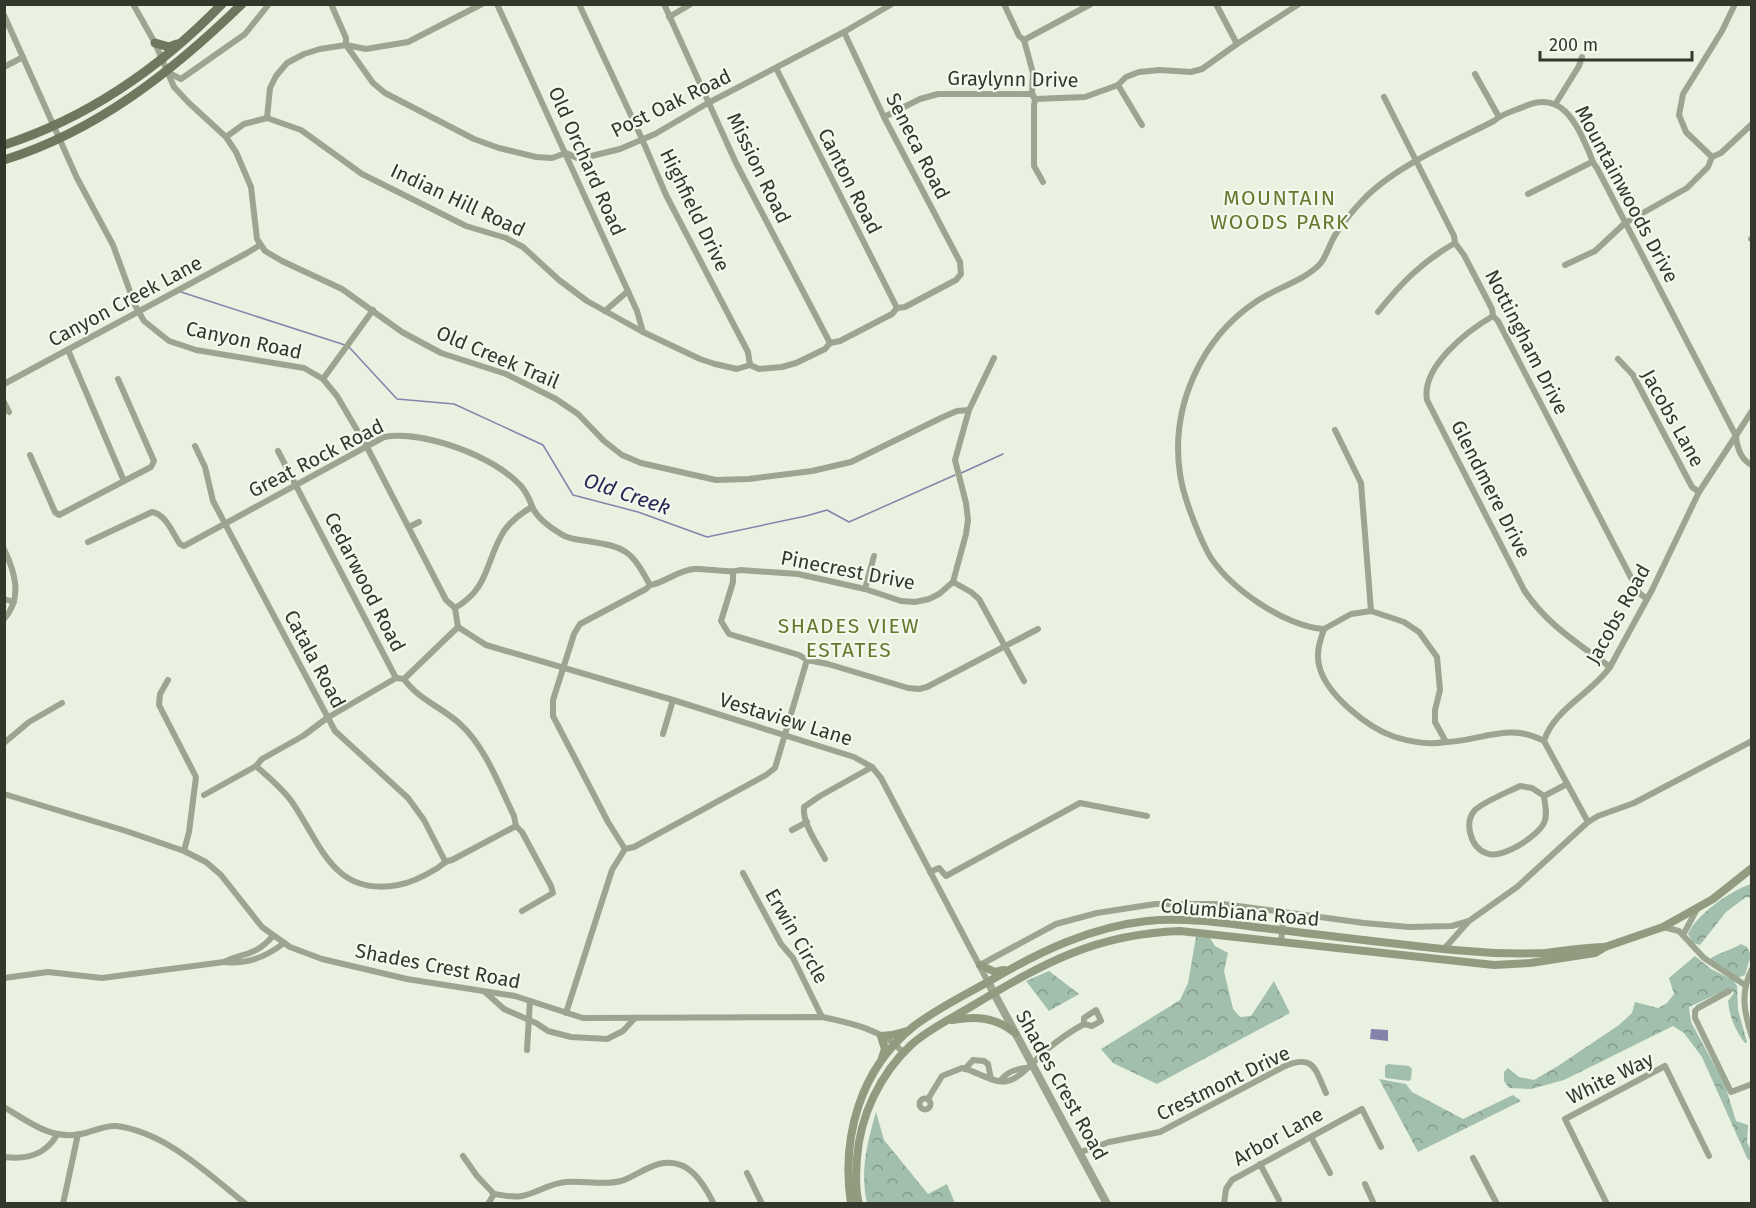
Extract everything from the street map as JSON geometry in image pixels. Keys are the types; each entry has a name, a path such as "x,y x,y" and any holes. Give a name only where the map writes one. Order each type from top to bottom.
{"main road":[{"path":"4,145 94,107 118,92 185,41 222,4"},
{"path":"4,160 84,126 125,101 196,48 242,4"},
{"path":"155,43 169,47 185,41"},
{"name":"Columbiana Road","path":"859,1203 856,1176 858,1139 877,1089 904,1053 924,1035 994,993 1045,964 1095,944 1133,936 1188,932 1494,965 1561,959 1595,953 1605,947 1663,927 1730,887 1752,868"},
{"name":"Columbiana Road","path":"851,1203 847,1171 850,1132 859,1102 881,1060 895,1043 910,1030 1010,969 1039,953 1084,935 1131,923 1180,920 1444,949 1530,953 1605,947"},
{"path":"1131,923 1133,936"},
{"path":"1039,953 1045,964"},
{"path":"980,965 995,972 1010,969"},
{"path":"946,1021 981,1018 1002,1023 1015,1033"},
{"path":"881,1060 885,1049 880,1036 910,1030"}],"street":[{"path":"133,4 163,58 166,72 180,94 226,137 237,152 248,175 254,202 256,233 260,245"},
{"path":"166,72 181,79 244,34 268,4"},
{"name":"Post Oak Road","path":"331,4 346,38 346,45 373,83 385,93 474,139 500,148 536,157 552,158 566,153 579,159 620,149 655,134 892,4"},
{"path":"226,137 244,124 267,118 270,88 287,63 312,52 346,45 366,49 408,42 482,4"},
{"name":"Old Orchard Road","path":"497,4 637,310 643,332"},
{"name":"Highfield Drive","path":"579,4 666,195 748,352 750,365"},
{"name":"Mission Road","path":"664,4 736,163 830,343"},
{"path":"669,17 691,4"},
{"path":"1004,4 1019,36 1024,40 1033,73 1034,166 1043,182"},
{"path":"1024,40 1091,4"},
{"path":"1216,4 1237,44"},
{"name":"Graylynn Drive","path":"884,117 920,99 938,94 1031,94 1035,99 1085,97 1118,85 1126,77 1139,72 1160,70 1191,72 1202,69 1299,4"},
{"path":"1712,158 1686,132 1679,115 1683,94 1736,4"},
{"name":"Canyon Road","path":"5,16 77,178 113,245 144,321 152,329 180,345 196,350 304,368 323,379 337,396 367,447 446,600 455,608 458,627"},
{"name":"Seneca Road","path":"844,32 884,117 960,262 961,274"},
{"path":"4,67 23,57"},
{"path":"1556,103 1579,66 1582,57"},
{"name":"Canton Road","path":"776,68 897,309"},
{"path":"1475,74 1499,117"},
{"path":"1118,85 1142,125"},
{"name":"Nottingham Drive","path":"1384,97 1454,236 1455,243 1464,255 1492,309 1493,316 1498,321 1638,593 1647,599"},
{"name":"Mountainwoods Drive","path":"1324,628 1314,628 1291,620 1257,603 1223,574 1208,553 1198,532 1180,476 1178,452 1180,416 1194,374 1206,351 1228,324 1256,301 1320,264 1336,233 1363,199 1385,181 1499,117 1533,102 1556,103 1566,111 1575,125 1592,162 1736,436 1742,455 1746,462 1752,465"},
{"name":"Indian Hill Road","path":"267,118 312,136 328,151 362,174 466,226 506,238 523,247 559,280 587,301 643,332 700,359 737,369 750,365 759,369 796,363 825,349 830,343 840,341 956,280 961,274"},
{"path":"1564,265 1595,251 1625,223 1687,188 1708,167 1712,158 1721,153 1752,124"},
{"path":"1528,194 1592,162"},
{"path":"1378,312 1396,289 1420,265 1455,243"},
{"name":"Old Creek Trail","path":"260,245 272,256 342,289 402,332 441,353 506,374 556,399 578,414 604,441 622,454 641,463 716,480 749,479 812,471 851,462 943,417 957,411 969,410"},
{"name":"Canyon Creek Lane","path":"4,384 248,254 260,245"},
{"path":"605,310 628,291"},
{"path":"323,379 373,310"},
{"name":"Glendmere Drive","path":"1493,316 1473,327 1439,362 1428,380 1425,391 1427,400 1519,580 1536,608 1550,623 1610,668"},
{"path":"68,350 124,481"},
{"path":"994,358 969,410 955,460 968,520 953,582 979,599 1024,681"},
{"name":"Jacobs Lane","path":"1618,359 1633,375 1692,487 1699,492"},
{"path":"30,455 59,515 152,467 154,461 118,379"},
{"path":"4,402 9,412"},
{"name":"Jacobs Road","path":"1544,741 1553,723 1603,678 1610,668 1647,599 1699,492 1752,411"},
{"path":"1335,430 1361,483 1364,498 1371,611"},
{"name":"Great Rock Road","path":"88,542 152,512 158,513 164,519 180,544 184,546 384,437 396,435 459,448 501,469 528,493 532,507 547,524 563,536 615,546 630,554 639,563 650,585"},
{"name":"Catala Road","path":"195,446 205,467 213,501 327,718 344,741 408,798 424,820 446,861"},
{"name":"Cedarwood Road","path":"278,451 400,678 412,690 458,722 471,735 514,816 516,826 522,832 553,893 522,911"},
{"path":"455,608 480,586 506,528 519,514 532,507"},
{"path":"409,527 419,522"},
{"path":"4,549 16,582 14,602 4,620"},
{"path":"865,589 874,556"},
{"name":"Pinecrest Drive","path":"625,849 608,822 553,716 553,700 574,634 580,624 650,585 692,569 798,574 865,589 901,601 915,602 939,594 953,582"},
{"path":"733,572 722,616 724,628 729,634 799,655 807,660 908,688 927,687 1038,629"},
{"path":"4,599 14,602"},
{"path":"1446,742 1435,722 1440,680 1437,657 1419,632 1404,622 1371,611 1351,614 1324,628 1318,650 1319,667 1329,687 1347,706 1379,729 1395,737 1428,743 1458,742 1520,731 1544,741 1588,822"},
{"path":"204,795 256,766 262,759 303,736 327,718 400,678 458,627"},
{"name":"Vestaview Lane","path":"458,627 486,645 673,700 854,757 872,767 881,777 988,982"},
{"path":"566,1013 612,870 625,849 633,847 775,768 807,660"},
{"path":"168,680 160,694 159,705 196,777 189,832 183,851"},
{"path":"663,734 673,700"},
{"path":"4,743 29,722 62,703"},
{"path":"1444,949 1469,921 1517,887 1588,822 1598,816 1635,803 1752,741"},
{"path":"256,766 291,801 333,867 345,877 371,886 400,885 438,868 446,861 516,826"},
{"path":"825,859 804,815 804,807 872,767"},
{"path":"1544,796 1567,784"},
{"path":"1520,786 1532,788 1544,796 1545,821 1533,837 1497,855 1485,853 1478,847 1469,830 1469,822 1474,811 1520,786"},
{"name":"Shades Crest Road","path":"4,794 61,810 183,851 206,862 220,875 262,927 290,947 322,959 406,979 515,996 583,1018 822,1017 857,1024 895,1043 904,1053"},
{"path":"930,872 939,868 946,876 1080,803 1147,816"},
{"path":"792,830 807,822"},
{"name":"Erwin Circle","path":"743,873 782,944 793,958 822,1017"},
{"path":"980,965 1056,924 1097,913 1155,904 1201,903 1409,927 1452,926 1469,921"},
{"path":"1683,935 1696,909"},
{"path":"1281,942 1284,912"},
{"path":"1663,927 1678,931 1704,958 1745,985"},
{"path":"4,978 48,972 102,978 224,962 260,949 273,936"},
{"path":"224,962 253,960 265,956 284,943"},
{"path":"1752,969 1745,985 1744,1010 1752,1037"},
{"name":"Shades Crest Road","path":"988,982 1107,1203"},
{"path":"484,991 504,1009 559,1035 607,1039 623,1031 635,1018"},
{"path":"1730,991 1698,1008 1695,1011 1695,1018 1731,1092 1752,1084"},
{"path":"527,1050 530,1001"},
{"path":"928,1099 942,1076 954,1070 965,1069 1006,1082 1033,1064 1061,1038 1084,1024"},
{"path":"965,1069 973,1060 984,1061 988,1064 991,1079"},
{"name":"Crestmont Drive","path":"1081,1152 1109,1142 1160,1132 1298,1061 1306,1061 1313,1066 1326,1093"},
{"name":"White Way","path":"1607,1203 1565,1119 1665,1066 1709,1156"},
{"path":"4,1107 42,1130 57,1135 78,1134 114,1125 139,1131 159,1140 184,1156 246,1203"},
{"name":"Arbor Lane","path":"1224,1203 1226,1189 1232,1180 1362,1110 1381,1147"},
{"path":"63,1203 78,1134"},
{"path":"4,1157 26,1157 42,1153 57,1135"},
{"path":"1311,1137 1330,1173"},
{"path":"463,1156 494,1194 511,1197 523,1196 565,1182 621,1181 658,1164 669,1163 685,1166 697,1175 714,1203"},
{"path":"1473,1158 1497,1203"},
{"path":"1260,1164 1279,1200"},
{"path":"747,1173 762,1203"},
{"path":"1365,1184 1374,1203"},
{"path":"488,1203 494,1194"}],"green space":[{"path":"1751,884 1751,898 1746,897 1726,912 1700,945 1693,943 1688,934 1706,911 1724,898"},
{"path":"1196,937 1210,938 1215,946 1228,953 1224,971 1233,1009 1240,1017 1251,1016 1274,981 1290,1013 1157,1084 1113,1063 1101,1049 1180,1000 1188,983"},
{"path":"1741,944 1747,947 1751,955 1745,975 1737,978 1710,959 1717,955"},
{"path":"1695,956 1711,969 1733,980 1737,986 1738,1010 1747,1042 1745,1043 1730,1013 1728,1001 1734,993 1730,988 1689,1007 1691,1022 1725,1085 1736,1121 1748,1125 1747,1142 1751,1151 1751,1162 1747,1158 1702,1057 1684,1033 1673,1026 1564,1080 1531,1089 1509,1088 1504,1081 1504,1072 1508,1068 1519,1077 1534,1080 1558,1066 1619,1025 1632,1013 1635,1002 1658,1008 1667,1003 1674,994 1669,978"},
{"path":"1049,971 1079,994 1049,1011 1026,981"},
{"path":"1388,1064 1409,1066 1412,1069 1411,1079 1409,1081 1386,1078 1385,1066"},
{"path":"1379,1079 1406,1084 1412,1092 1463,1119 1513,1095 1521,1101 1418,1152"},
{"path":"876,1112 884,1140 928,1194 947,1184 955,1203 867,1203 864,1168"}],"water":[{"path":"1371,1029 1388,1030 1388,1041 1370,1039"}],"waterway":[{"name":"Old Creek","path":"181,292 345,345"},
{"name":"Old Creek","path":"349,347 397,399 454,404 543,445 573,495 638,512 707,537 827,510 849,522 955,475"},
{"name":"Old Creek","path":"959,474 1003,454"}],"district":[{"name":"MOUNTAIN WOODS PARK","path":"1280,210"},
{"name":"SHADES VIEW ESTATES","path":"849,638"}]}
